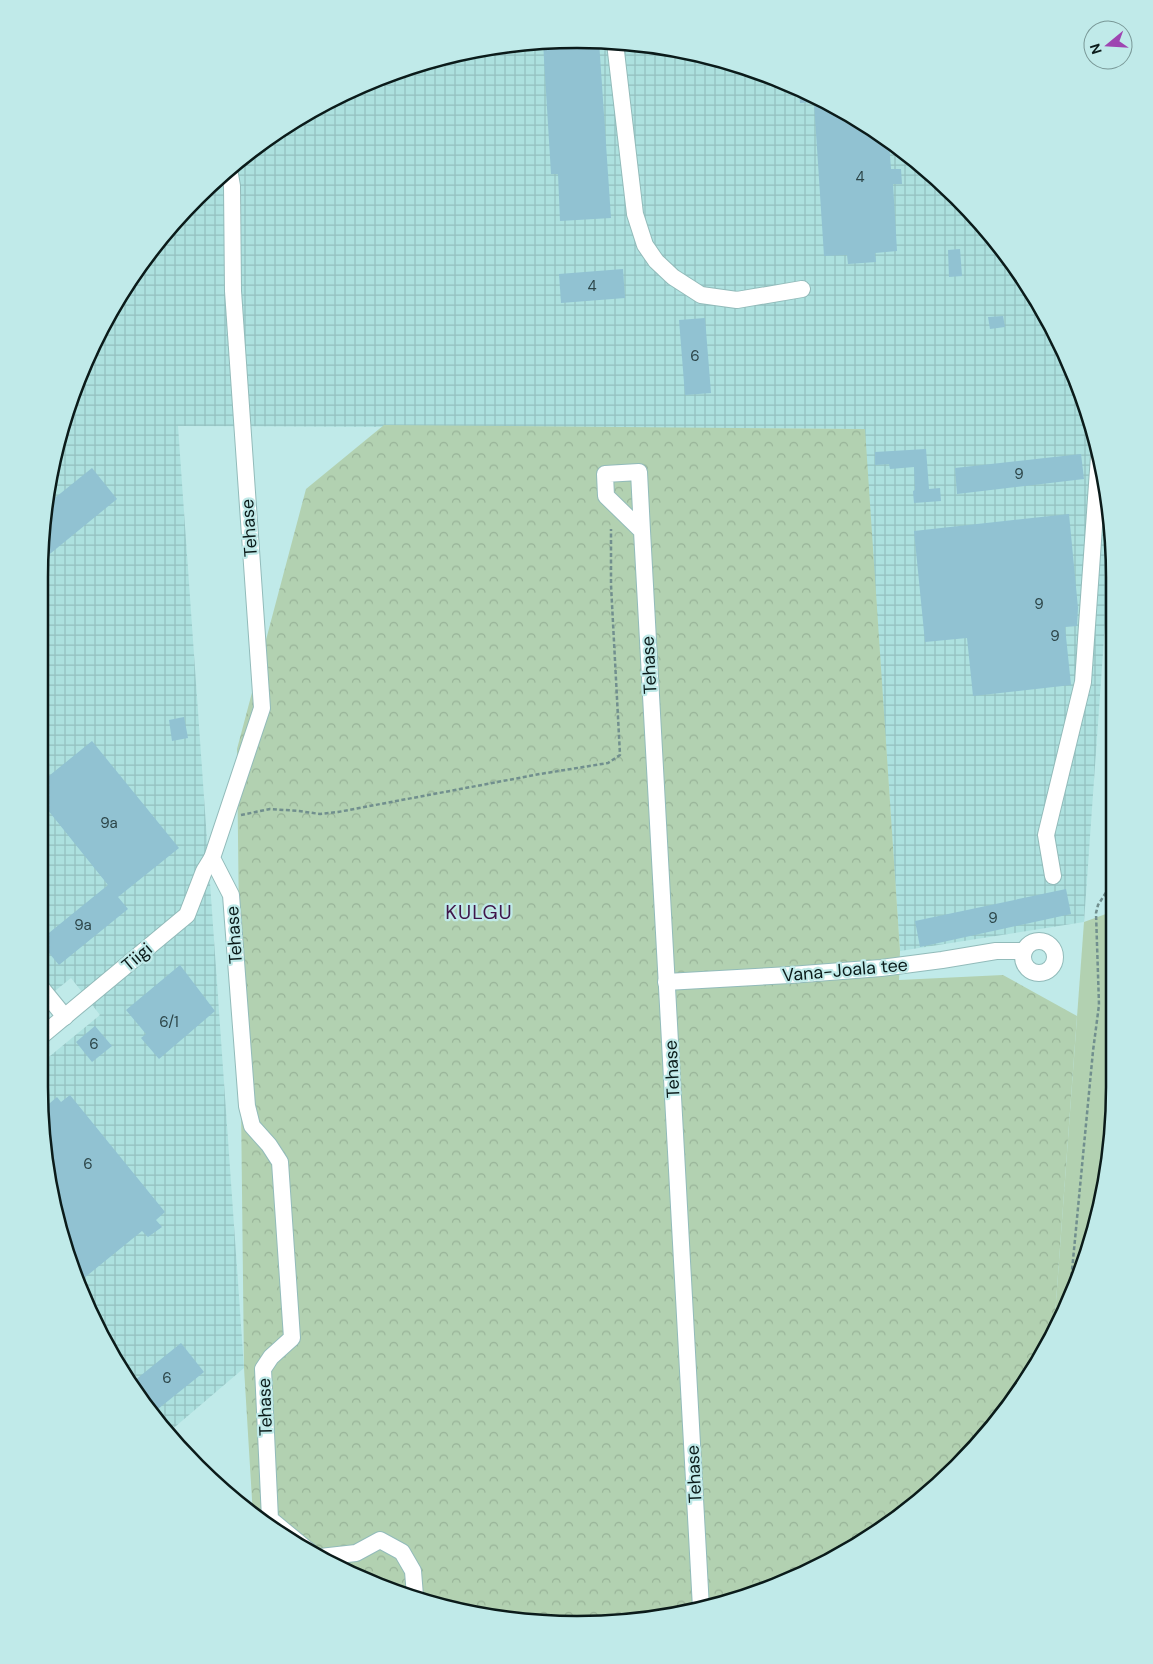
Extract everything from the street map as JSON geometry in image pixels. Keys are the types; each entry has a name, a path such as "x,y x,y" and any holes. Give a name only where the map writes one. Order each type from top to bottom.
{"street":[{"path":"616,49 635,214 645,245 656,261 673,277 701,295 737,300 802,289"},
{"name":"Tehase","path":"230,177 233,290 262,708 212,858 231,895 247,1106 252,1126 269,1145 280,1162 292,1338 271,1357 263,1369 270,1518"},
{"path":"1053,876 1046,835 1083,682 1097,484"},
{"name":"Tehase","path":"642,530 701,1601"},
{"name":"Tiigi","path":"48,1031 187,915 204,871 212,858"},
{"name":"Vana-Joala tee","path":"666,982 880,968 996,951 1024,952"},
{"path":"48,996 65,1017"},
{"path":"331,1556 356,1553 380,1540 402,1552 414,1571 415,1591"}],"path":[{"path":"222,829 238,816 270,809 299,810 320,814 338,812 608,763 620,756 611,585 612,529"},
{"path":"1072,1272 1092,1051 1099,1006 1096,913 1098,905 1106,892"}],"shaded area":[{"path":"542,49 611,49 646,52 680,58 747,76 779,88 841,118 899,157 925,179 951,202 996,254 1035,312 1065,374 1087,440 1101,507 1106,576 1106,610 1084,922 900,951 864,429 178,426 244,1368 173,1429 137,1381 118,1352 102,1321 76,1258 58,1191 52,1157 49,1122 48,1058 100,1015 71,978 48,997 48,576 52,507 58,473 76,406 88,374 118,312 157,254 179,228 202,202 254,157 312,118 343,102 406,76 440,66 507,52"}],"green space":[{"path":"384,425 865,429 900,951 899,980 1003,975 1077,1016 1055,1312 1051,1321 1035,1352 996,1410 951,1462 899,1507 841,1546 810,1562 747,1588 680,1606 646,1612 576,1616 507,1612 440,1598 374,1576 312,1546 252,1506 244,1368 237,749 306,489"},
{"path":"1106,914 1106,1088 1104,1122 1101,1157 1087,1224 1077,1258 1055,1312 1084,922"}],"building":[{"path":"543,49 600,49 611,218 560,221 558,174 551,174"},
{"path":"800,97 810,102 800,103"},
{"path":"814,104 841,118 890,151 891,169 901,169 902,184 893,184 897,251 875,253 876,262 848,264 847,255 824,256"},
{"path":"960,249 962,276 949,277 948,250"},
{"path":"623,269 625,298 561,303 559,274"},
{"path":"1003,316 1005,327 990,329 988,317"},
{"path":"705,318 711,393 685,395 679,320"},
{"path":"926,449 929,489 940,488 941,501 914,503 914,467 890,469 889,464 875,465 875,452"},
{"path":"1081,454 1084,479 957,494 955,468"},
{"path":"92,468 117,499 49,555 53,499"},
{"path":"1069,514 1078,608 1077,626 1065,627 1071,685 973,696 967,638 925,642 914,531"},
{"path":"184,717 188,738 172,741 169,720"},
{"path":"92,741 179,848 118,897 128,909 59,965 48,952 48,934 108,885 48,810 48,777"},
{"path":"1066,889 1071,914 920,947 915,921"},
{"path":"180,965 215,1011 159,1059 141,1038 146,1034 126,1010"},
{"path":"95,1026 112,1046 92,1062 76,1042"},
{"path":"70,1095 165,1212 156,1220 162,1227 148,1237 142,1231 84,1278 66,1224 52,1157 48,1104 57,1097 61,1102"},
{"path":"181,1343 204,1372 157,1410 136,1379"}],"district":[{"name":"KULGU","path":"479,912"}]}
